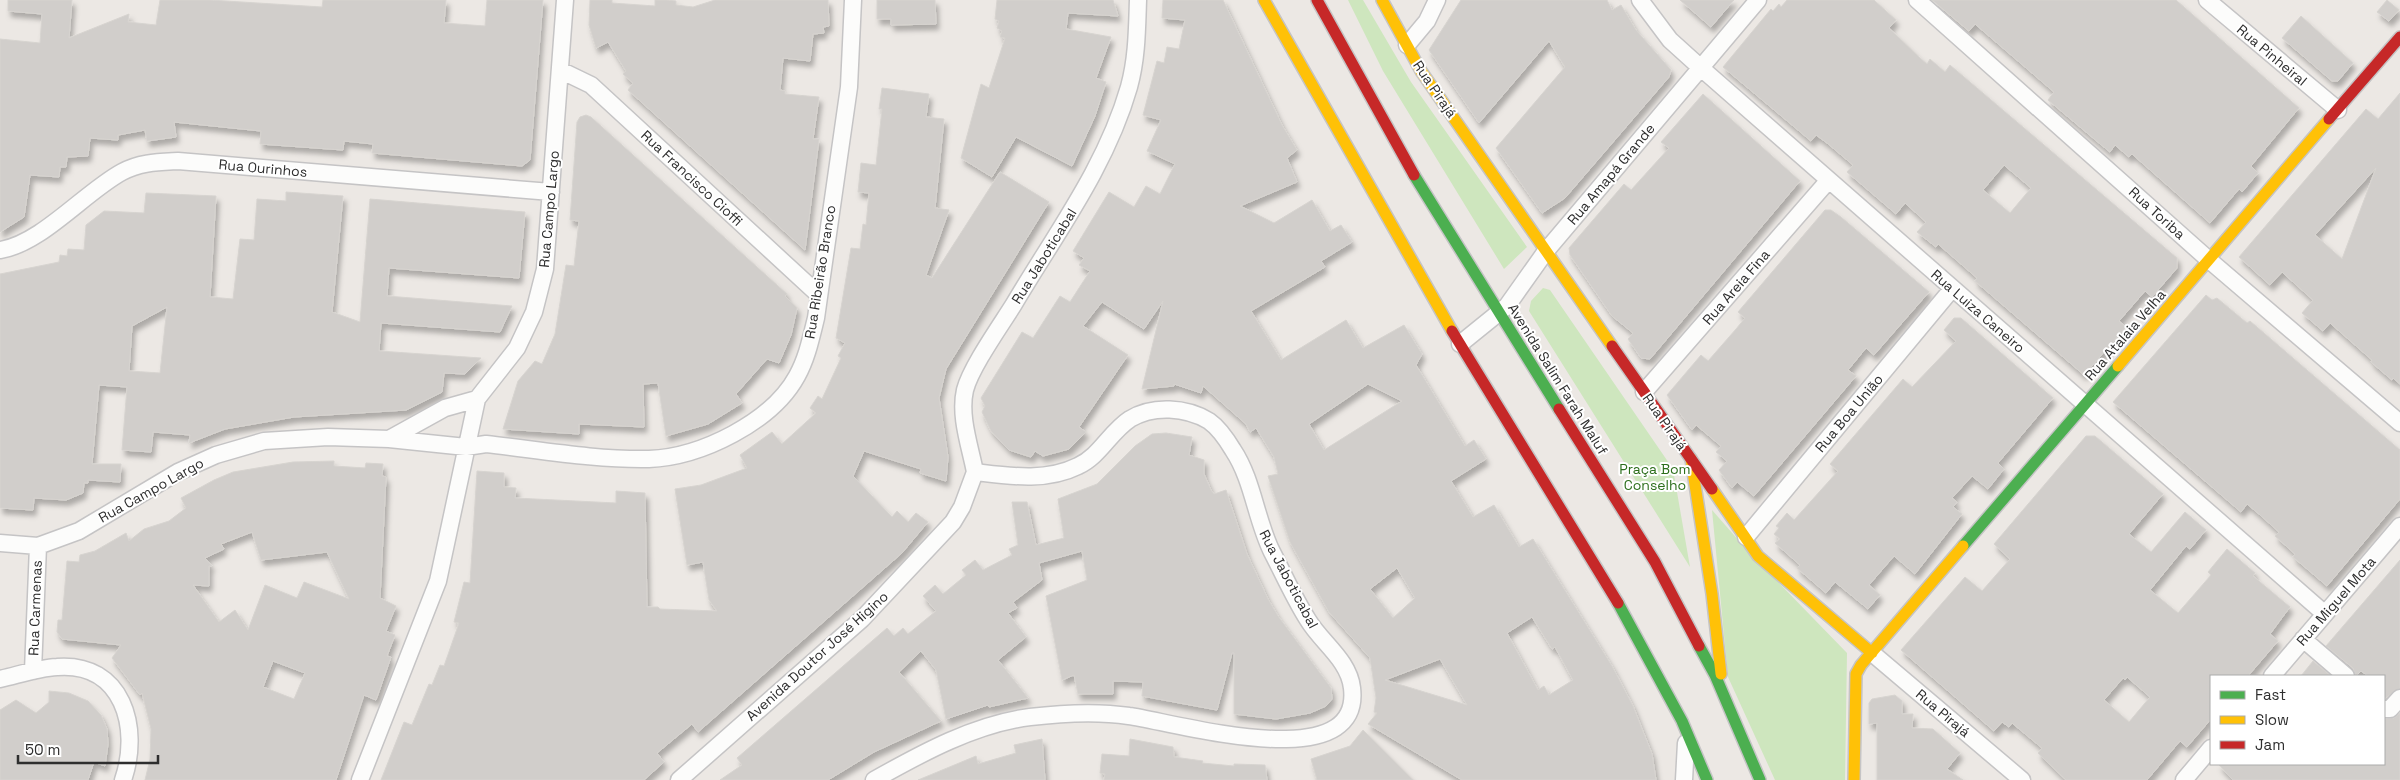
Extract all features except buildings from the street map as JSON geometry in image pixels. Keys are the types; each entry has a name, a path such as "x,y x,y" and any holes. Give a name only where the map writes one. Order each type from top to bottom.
{"main road":[{"path":"1264,0 1460,344 1610,587 1687,730 1707,780"},
{"name":"Avenida Salim Farah Maluf","path":"1317,0 1424,194 1655,562 1723,693 1760,780"},
{"name":"Rua Pirajá","path":"1382,0 1421,71 1758,556 1872,653"},
{"name":"Rua Atalaia Velha","path":"1854,780 1856,674 2400,37"},
{"path":"1691,459 1712,594 1723,693"}],"street":[{"name":"Rua Campo Largo","path":"477,399 517,348 534,312 545,269 564,0"},
{"name":"Rua Ribeirão Branco","path":"388,439 466,447 486,444 615,458 651,459 689,452 718,443 750,424 777,402 797,377 808,351 819,295 848,87 853,0"},
{"name":"Rua Jaboticabal","path":"874,780 955,740 990,726 1028,717 1083,713 1126,715 1252,739 1283,740 1312,738 1331,731 1347,718 1352,703 1352,686 1344,666 1309,622 1262,532 1236,454 1223,435 1209,422 1189,412 1170,409 1150,412 1130,420 1099,452 1079,466 1061,473 1032,477 975,472 964,418 965,390 980,360 1085,190 1113,133 1131,77 1137,43 1138,0"},
{"path":"1407,45 1427,21 1437,0"},
{"name":"Rua Luiza Caneiro","path":"1640,0 1670,40 1701,68 2325,614"},
{"name":"Rua Amapá Grande","path":"1460,344 1506,306 1546,251 1758,0"},
{"name":"Rua Toriba","path":"1917,0 2209,260 2400,423"},
{"name":"Rua Pinheiral","path":"2207,0 2338,110"},
{"name":"Rua Francisco Cioffi","path":"560,70 591,85 819,295"},
{"name":"Rua Ourinhos","path":"0,250 12,248 35,235 122,172 146,163 178,161 551,192"},
{"name":"Rua Areia Fina","path":"1644,392 1828,181"},
{"name":"Rua Boa União","path":"1746,537 1952,289"},
{"path":"360,780 438,581 466,447 477,408 477,399 445,408 388,439"},
{"name":"Rua Campo Largo","path":"0,544 38,546 79,531 178,472 216,455 264,441 328,437 388,439"},
{"name":"Avenida Doutor José Higino","path":"679,780 862,619 953,522 962,507 975,472"},
{"name":"Rua Miguel Mota","path":"2273,675 2400,526"},
{"name":"Rua Carmenas","path":"33,671 38,546"},
{"path":"2302,639 2345,675"},
{"name":"Rua Pirajá","path":"1872,653 2022,780"},
{"path":"0,679 58,667 87,671 108,684 125,706 131,736 123,780"},
{"path":"2385,709 2390,709 2400,698"},
{"path":"1684,780 1687,730"},
{"path":"2184,780 2210,749"}],"green space":[{"path":"1348,0 1363,0 1411,82 1527,247 1504,269 1383,71"},
{"name":"Praça Bom Conselho","path":"1543,288 1550,290 1673,469 1690,567 1529,311 1531,301"},
{"path":"1712,510 1747,550 1847,653 1845,780 1775,780 1728,677"}],"traffic: fast":[{"path":"1414,175 1559,409"},
{"path":"1963,546 2118,366"},
{"path":"1618,603 1682,721 1707,780"},
{"path":"1699,646 1715,675 1760,780"}],"traffic: slow":[{"path":"1264,0 1452,331"},
{"path":"1382,0 1421,71 1612,346"},
{"path":"2118,366 2329,119"},
{"path":"1691,459 1712,594 1721,674"},
{"path":"1712,489 1758,556 1872,653"},
{"path":"1854,780 1856,674 1861,665 1963,546"}],"traffic: jam":[{"path":"1317,0 1414,175"},
{"path":"2329,119 2400,37"},
{"path":"1452,331 1618,603"},
{"path":"1612,346 1712,489"},
{"path":"1559,409 1655,562 1699,646"}]}
